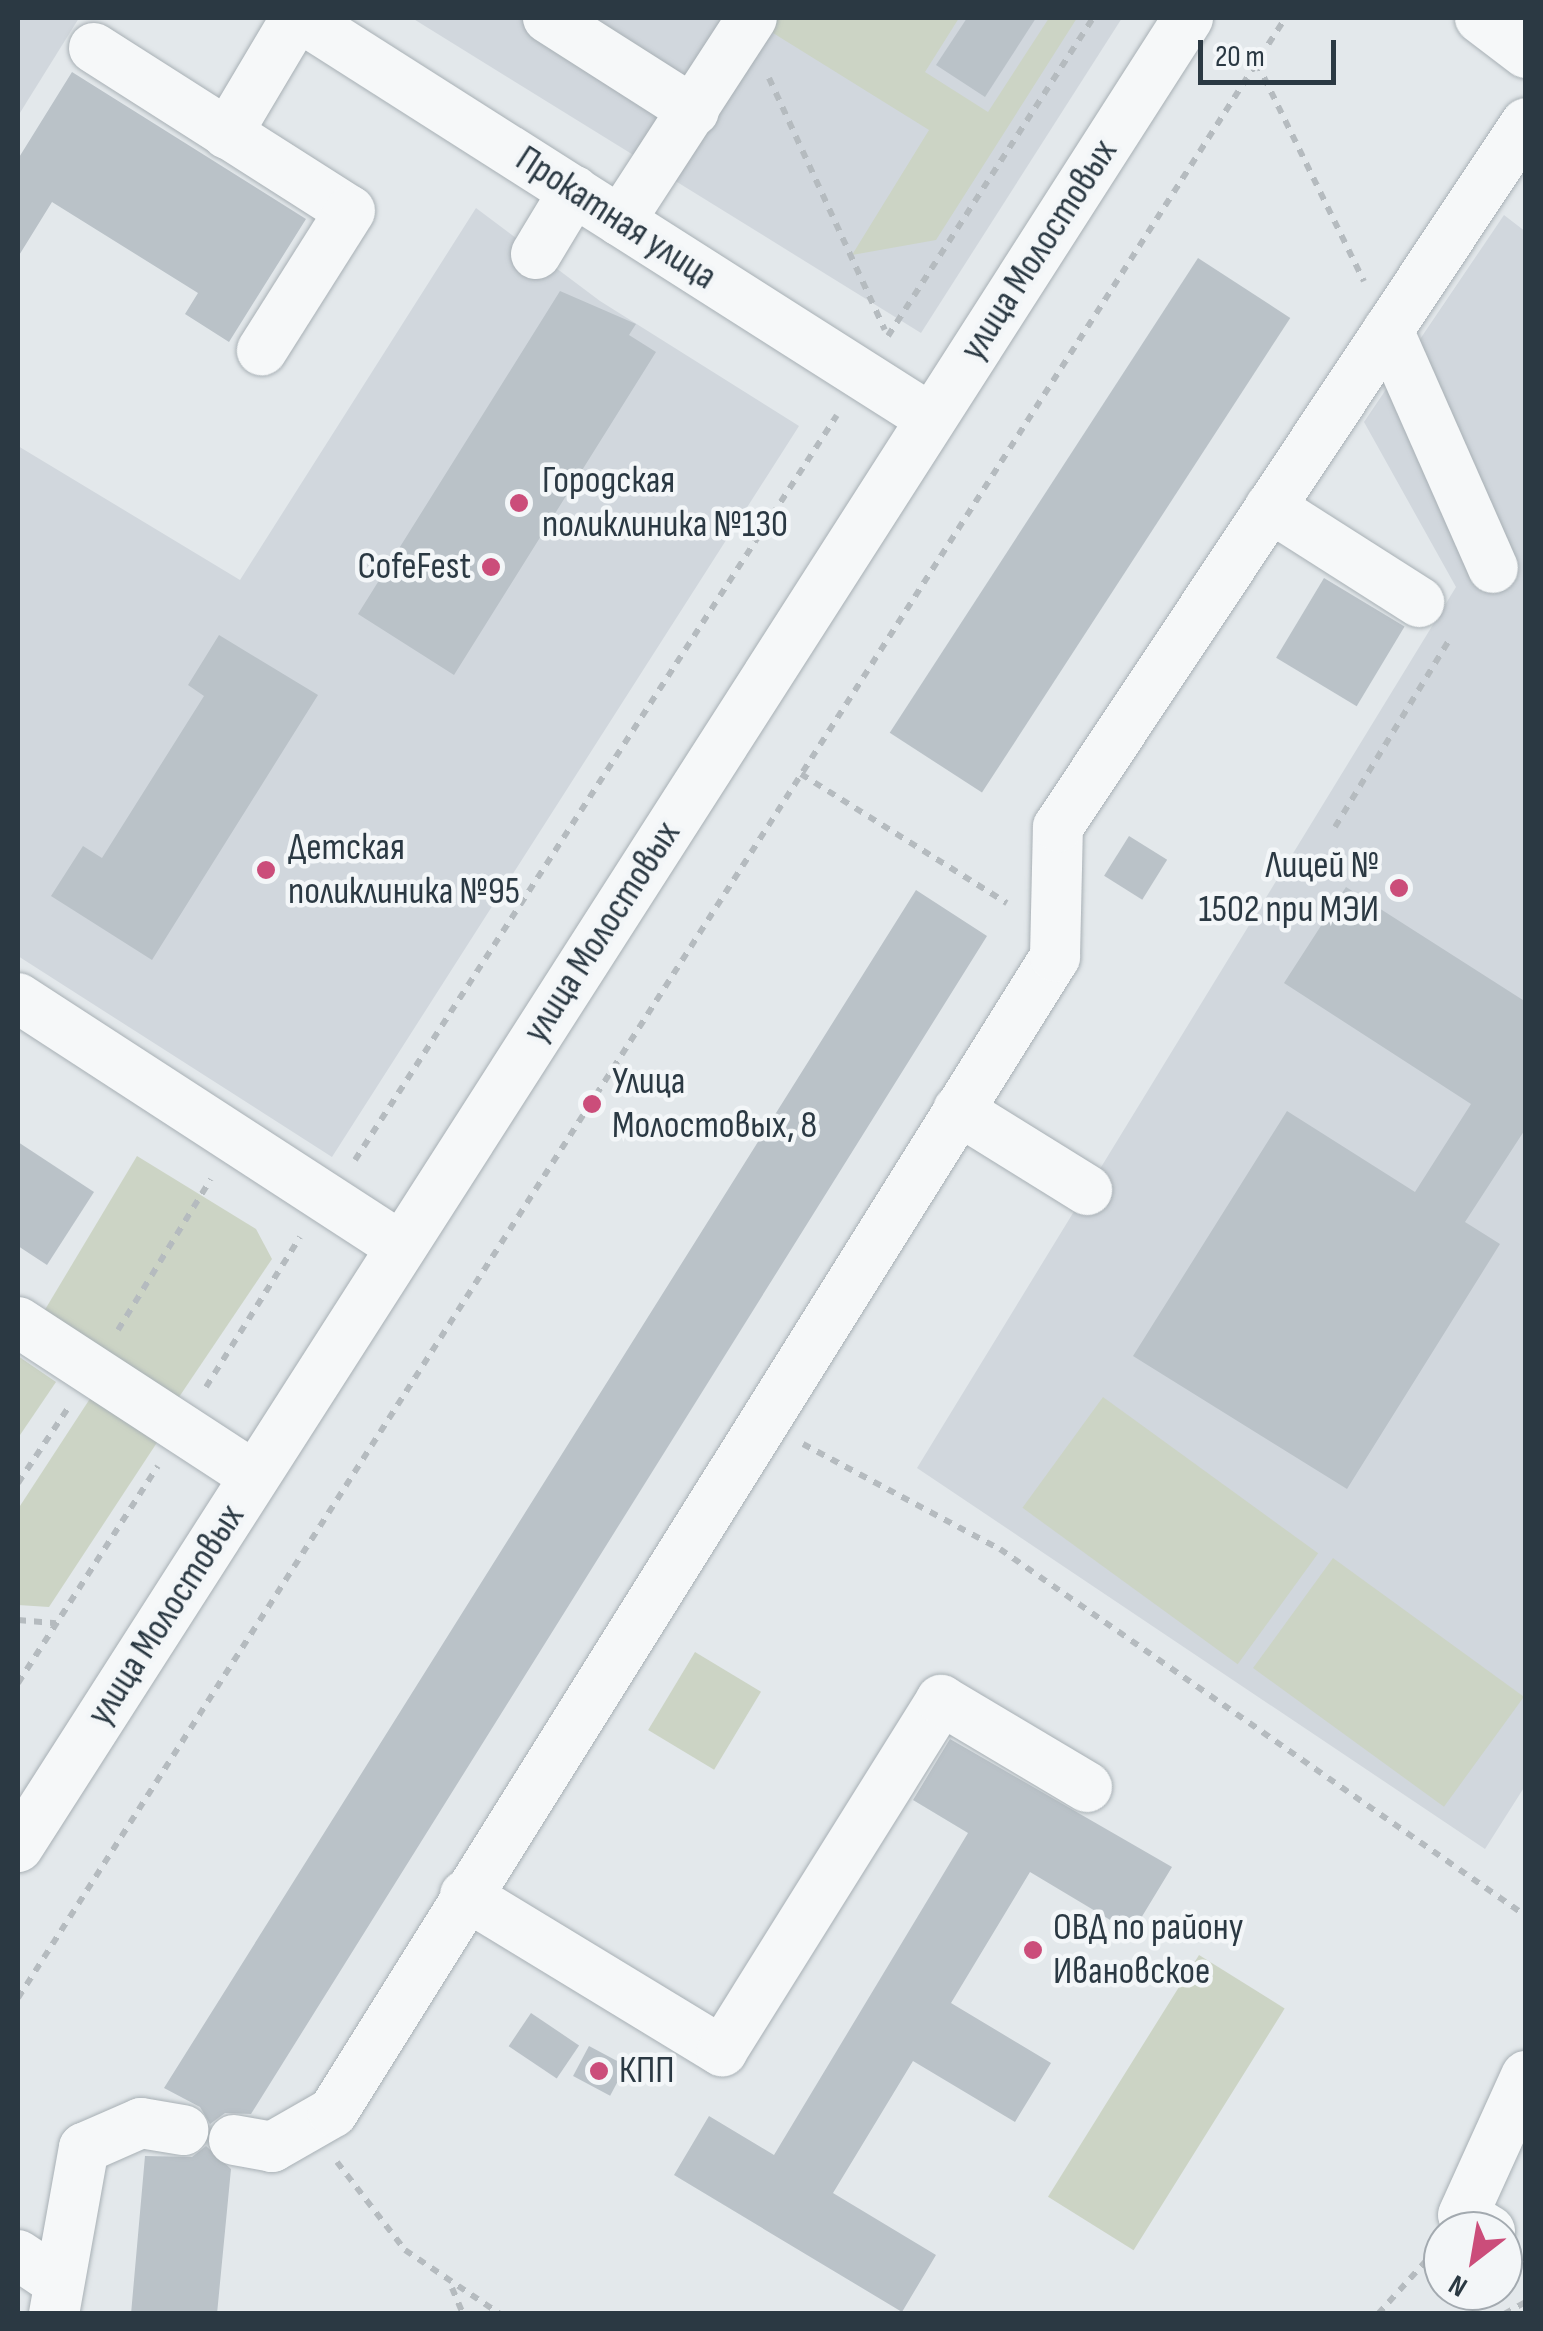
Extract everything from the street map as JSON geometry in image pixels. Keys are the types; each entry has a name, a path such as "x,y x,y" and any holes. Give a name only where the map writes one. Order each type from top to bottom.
{"street":[{"path":"227,134 299,18"},
{"name":"Прокатная улица","path":"299,18 930,418"},
{"path":"548,18 694,111"},
{"name":"улица Молостовых","path":"18,1847 1188,18"},
{"path":"620,221 749,23"},
{"path":"1475,24 1526,53"},
{"path":"94,48 350,211 262,350"},
{"path":"234,2140 272,2146 332,2112 1055,957 1058,827 1526,123"},
{"path":"536,254 574,191"},
{"path":"1388,330 1493,568"},
{"path":"1270,507 1436,617"},
{"path":"18,998 401,1247"},
{"path":"958,1110 1087,1190"},
{"path":"18,1322 254,1476"},
{"path":"465,1896 722,2052 941,1700 1086,1788"},
{"path":"1465,2211 1526,2076"},
{"path":"43,2283 84,2148 141,2123 183,2130"}],"path":[{"path":"749,23 888,336 1093,18"},
{"path":"18,1998 1285,18"},
{"path":"1256,62 1388,330"},
{"path":"344,1174 841,410"},
{"path":"1336,827 1436,617"},
{"path":"801,774 1056,934"},
{"path":"18,1483 93,1371 236,1140"},
{"path":"18,1684 182,1429 301,1234"},
{"path":"762,1422 1000,1549 1526,1916"},
{"path":"18,1620 56,1623"},
{"path":"309,2125 405,2250 452,2288 500,2314"},
{"path":"1378,2314 1423,2263"},
{"path":"452,2288 463,2314"},
{"path":"1504,2314 1526,2302"}],"shaded area":[{"path":"18,18 79,18 18,116"},
{"path":"412,18 1122,18 921,333"},
{"path":"476,208 600,301 799,426 332,1157 18,956 18,446 240,580"},
{"name":"Лицей № 1502 при МЭИ","path":"1504,215 1526,232 1525,1786 1485,1849 917,1468 1456,587 1364,422"}],"green space":[{"path":"772,18 959,18 925,72 988,112 1049,18 1077,18 936,240 852,255 929,130 765,28"},
{"path":"137,1156 256,1229 272,1259 175,1403 40,1318"},
{"path":"18,1356 56,1382 18,1438"},
{"path":"93,1394 160,1438 49,1607 18,1605 18,1509"},
{"path":"1103,1397 1318,1553 1238,1664 1022,1508"},
{"path":"1333,1558 1524,1697 1444,1807 1253,1668"},
{"path":"695,1652 761,1692 714,1770 648,1730"},
{"path":"1199,1955 1285,2009 1134,2250 1048,2197"}],"building":[{"path":"967,18 1036,18 985,97 936,65"},
{"path":"72,72 306,219 229,342 185,314 198,293 52,202 18,257 18,159"},
{"path":"1198,258 1290,318 982,793 890,733"},
{"path":"560,291 636,324 629,335 656,352 454,675 358,614"},
{"path":"1324,578 1405,626 1357,706 1276,658"},
{"path":"219,635 318,695 152,960 51,896 83,846 102,858 204,696 188,685"},
{"path":"1129,836 1167,860 1142,900 1104,876"},
{"path":"1346,887 1526,1002 1526,1128 1465,1222 1500,1244 1347,1489 1133,1356 1287,1111 1415,1192 1471,1104 1284,983"},
{"path":"916,890 987,936 251,2114 225,2113 210,2124 200,2107 164,2088"},
{"path":"18,1142 94,1192 47,1265 18,1246"},
{"path":"950,1739 1172,1867 1132,1933 1030,1872 951,2003 1051,2063 1015,2122 913,2061 833,2193 936,2255 902,2312 674,2175 709,2116 774,2155 968,1833 913,1800"},
{"path":"531,2013 579,2045 557,2079 509,2046"},
{"name":"КПП","path":"589,2046 626,2066 610,2096 573,2076"},
{"path":"206,2146 231,2169 217,2314 131,2314 145,2156 192,2157"}],"place":[{"name":"Городская поликлиника №130","path":"519,503"},
{"name":"CofeFest","path":"491,567"},
{"name":"Детская поликлиника №95","path":"266,870"},
{"name":"Лицей № 1502 при МЭИ","path":"1399,888"},
{"name":"Улица Молостовых, 8","path":"592,1104"},
{"name":"ОВД по району Ивановское","path":"1033,1950"},
{"name":"КПП","path":"599,2071"}]}
